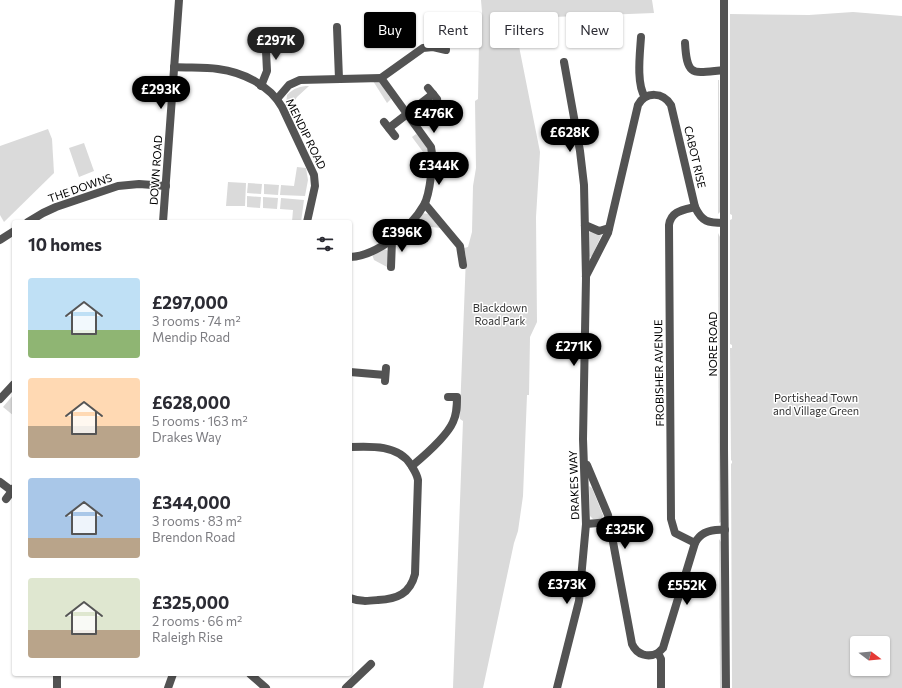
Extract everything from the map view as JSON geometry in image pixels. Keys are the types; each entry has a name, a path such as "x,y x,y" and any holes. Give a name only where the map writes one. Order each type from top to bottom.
{"street":[{"name":"DOWN ROAD","path":"162,220 180,0"},
{"name":"NORE ROAD","path":"724,0 726,688"},
{"path":"337,27 339,79"},
{"path":"261,86 267,71 265,31"},
{"path":"585,224 599,231 609,228 638,105 645,97 642,91 637,48 641,38"},
{"path":"685,43 687,62 690,68 700,72 724,70"},
{"path":"277,98 285,88 296,81 381,78 423,48 431,46 446,50"},
{"name":"DRAKES WAY","path":"557,688 579,601 586,524 584,454 586,278 584,185 582,162 564,62"},
{"name":"MENDIP ROAD","path":"174,67 222,70 246,77 277,98 314,175 314,186 307,220"},
{"path":"352,256 358,256 369,252 392,240 416,216 425,204 429,182 432,150 381,78"},
{"path":"560,92 569,90"},
{"path":"395,136 386,125 407,114 432,94"},
{"name":"CABOT RISE","path":"645,97 650,95 658,95 665,98 672,105 695,207"},
{"name":"THE DOWNS","path":"31,220 56,207 118,186 139,184 166,186"},
{"path":"425,204 460,246 464,264"},
{"path":"695,207 704,220 724,223"},
{"name":"FROBISHER AVENUE","path":"695,207 676,213 671,218 669,225 671,519 676,533 695,543"},
{"name":"DRAKES WAY","path":"586,278 606,238 609,228"},
{"path":"0,240 12,232"},
{"path":"391,266 392,240"},
{"path":"352,372 385,374"},
{"path":"0,399 12,386"},
{"path":"412,466 453,423 456,412 457,397 448,397"},
{"path":"352,447 369,446 393,450 404,455 417,474 418,480 415,574 411,584 402,594 391,599 360,602 352,599"},
{"path":"584,454 590,474 610,522 632,642 635,649 641,654 652,656 658,654 663,648 698,537 704,533 714,530 725,530"},
{"path":"0,482 12,489"},
{"path":"6,499 12,491"},
{"path":"586,524 610,522"},
{"path":"658,654 661,659 661,688"},
{"path":"346,688 371,664"},
{"path":"57,676 57,688"},
{"path":"168,688 172,676"},
{"path":"252,676 266,688"}],"green space":[{"name":"Blackdown Road Park","path":"481,0 652,0 654,13 623,14 623,12 566,12 566,16 558,17 558,12 490,12 490,48 519,48 540,152 536,217 537,322 530,337 529,395 527,395 523,496 518,531 514,543 483,688 453,688 463,421 460,419 460,412 466,256 464,248 468,247 472,232 473,186 476,168 475,101 478,99 479,48 482,48"},
{"name":"Portishead Town and Village Green","path":"853,12 902,16 902,688 732,688 732,461 730,348 732,348 732,345 730,344 730,220 732,219 732,215 730,214 730,14 809,15"},
{"path":"718,80 720,212 718,214"},
{"path":"373,81 379,81 391,99 387,103"},
{"path":"309,86 297,97 289,110 286,105 287,95 297,88"},
{"path":"48,129 52,139 54,173 4,222 0,215 0,146"},
{"path":"416,134 422,138 426,145 429,160 412,137"},
{"path":"84,143 94,171 79,177 69,148"},
{"path":"297,167 306,168 308,180 305,196 280,195 281,185 294,186"},
{"path":"228,182 246,183 245,206 226,206"},
{"path":"248,183 262,184 261,194 247,193"},
{"path":"264,184 279,185 278,195 264,194"},
{"path":"247,196 261,197 260,208 247,207"},
{"path":"263,197 278,198 277,209 263,208"},
{"path":"281,198 304,200 301,220 292,220 293,210 280,209"},
{"path":"422,213 429,214 441,228 411,225"},
{"path":"589,233 602,234 592,256 590,257"},
{"path":"718,233 720,237 721,522 719,523"},
{"path":"384,249 389,251 387,267 374,260 372,254"},
{"path":"12,396 12,414 3,407"},
{"path":"589,486 592,488 603,515 602,519 593,519 590,516"},
{"path":"719,539 721,542 723,688 720,688"}]}
